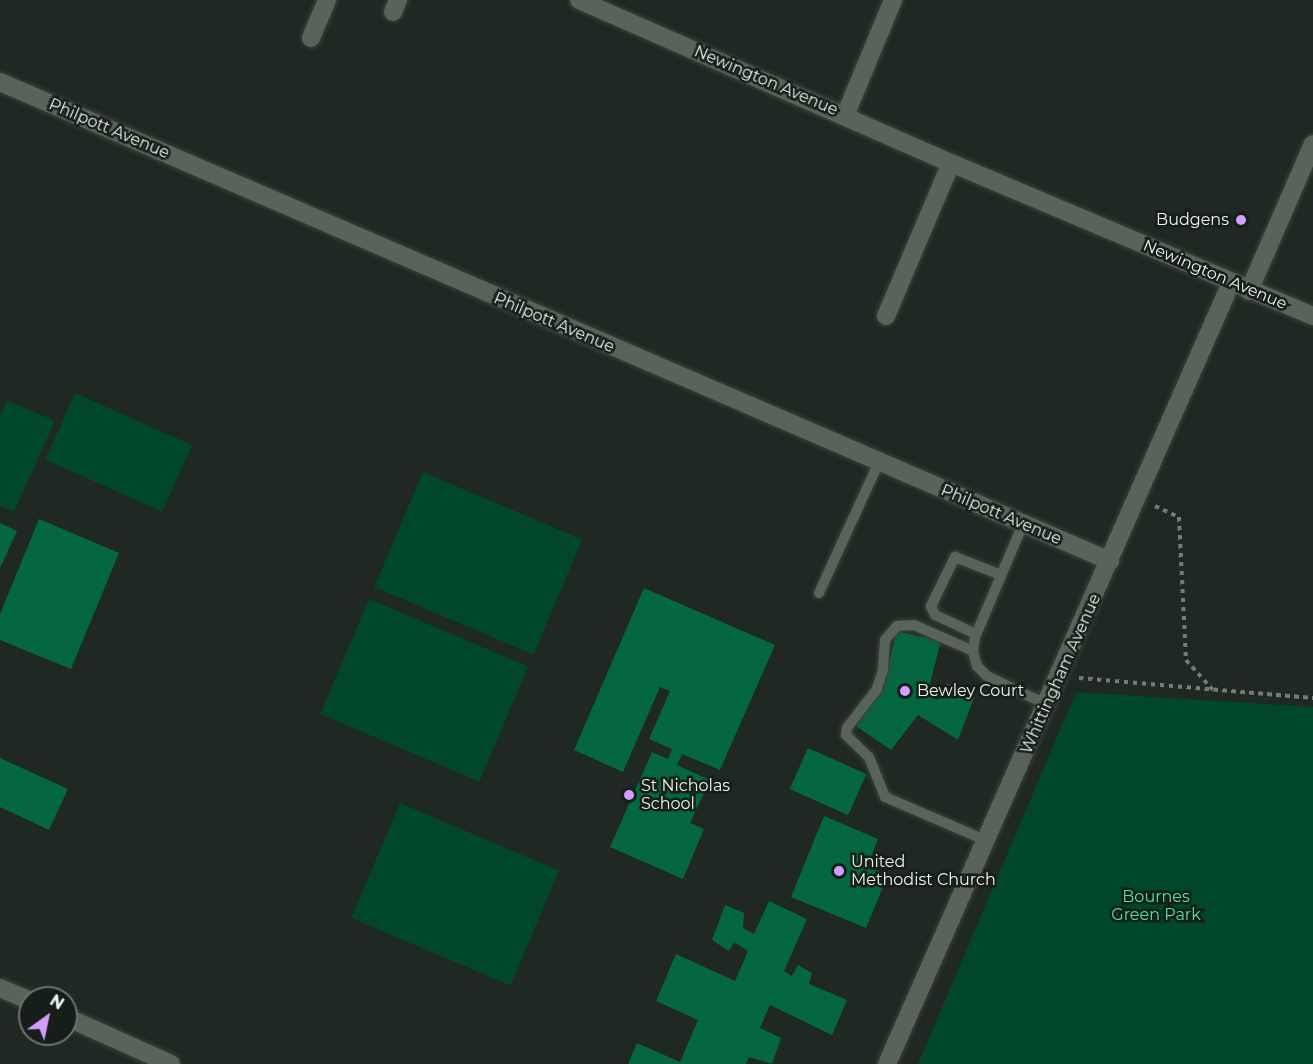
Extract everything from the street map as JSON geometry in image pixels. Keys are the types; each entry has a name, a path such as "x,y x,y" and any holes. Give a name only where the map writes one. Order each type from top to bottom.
{"street":[{"path":"311,38 327,0"},
{"name":"Newington Avenue","path":"579,0 951,164 1231,284 1313,316"},
{"path":"845,116 893,0"},
{"name":"Philpott Avenue","path":"0,82 878,464 1110,561"},
{"path":"1249,291 1313,144"},
{"path":"886,316 951,164"},
{"name":"Whittingham Avenue","path":"887,1064 1048,705 1231,284"},
{"path":"0,988 18,996"},
{"path":"78,1022 171,1064"}],"lane":[{"path":"819,593 878,464"},
{"path":"1023,524 976,634 974,651 977,666 987,676 1048,705"},
{"path":"976,634 935,615 932,606 955,557 1001,575"},
{"path":"974,651 914,625 897,626 885,640 883,670 877,689 847,728 846,735 869,757 885,796 987,841"}],"path":[{"path":"1137,499 1179,516 1186,660 1213,690"},
{"path":"1060,676 1313,698"}],"green space":[{"path":"75,393 192,445 162,512 45,460"},
{"path":"7,400 55,421 14,512 0,506 0,417"},
{"path":"423,472 582,540 533,655 374,587"},
{"path":"369,599 528,667 479,782 320,714"},
{"name":"Bournes Green Park","path":"1076,692 1313,707 1313,1064 918,1064"},
{"path":"400,803 559,871 510,986 351,918"}],"building":[{"path":"39,519 119,553 71,669 0,640 0,614"},
{"path":"0,523 17,531 0,568"},
{"path":"644,588 775,645 720,770 682,754 677,765 710,780 690,823 704,829 683,879 610,847 652,752 668,759 672,749 649,739 670,691 660,687 623,772 574,750"},
{"name":"Bewley Court","path":"896,631 941,641 927,695 938,700 947,683 974,698 958,740 918,715 891,750 856,726 884,687"},
{"path":"808,748 866,774 848,815 790,789"},
{"path":"0,758 68,789 49,830 0,807"},
{"name":"United Methodist Church","path":"824,816 878,839 867,867 888,875 866,928 791,897"},
{"path":"769,901 807,919 784,971 792,976 798,965 812,973 809,984 847,1000 832,1035 770,1005 760,1028 781,1038 772,1064 749,1057 746,1064 628,1064 637,1043 680,1062 698,1020 656,1001 676,954 735,981 748,951 734,942 729,951 712,940 725,905 744,913 743,928 754,934"}],"place":[{"name":"Budgens","path":"1241,220"},
{"name":"Bewley Court","path":"905,691"},
{"name":"St Nicholas School","path":"629,795"},
{"name":"United Methodist Church","path":"839,871"}]}
